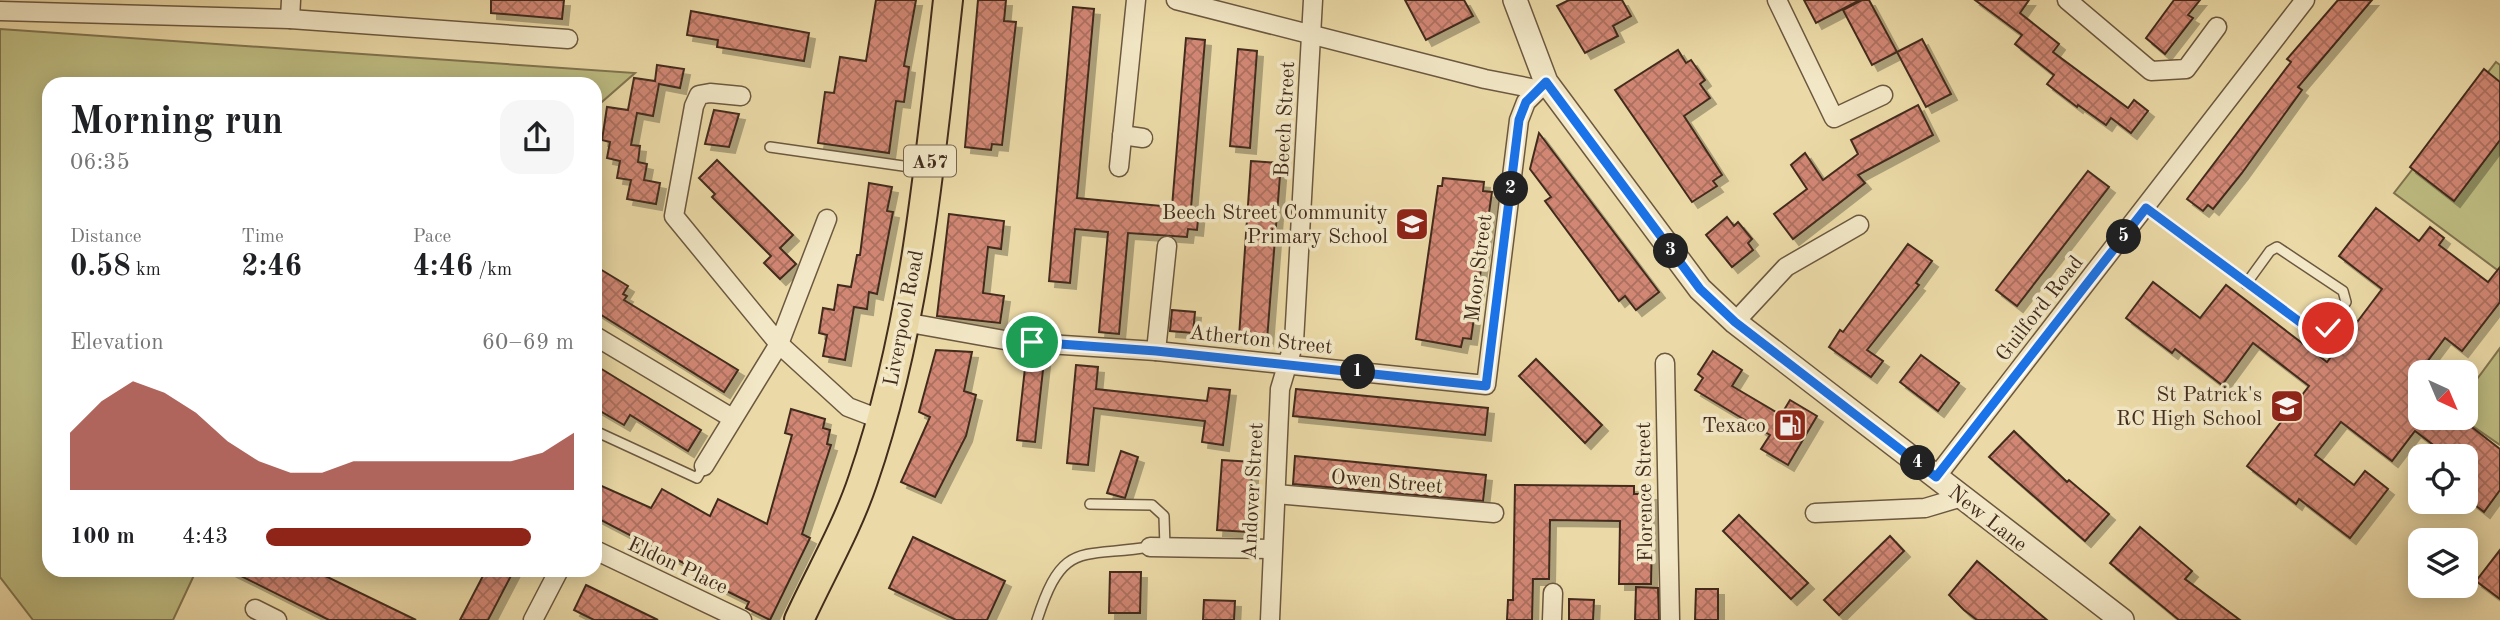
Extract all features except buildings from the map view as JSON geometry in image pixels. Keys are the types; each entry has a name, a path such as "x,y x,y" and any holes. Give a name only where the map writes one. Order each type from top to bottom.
{"main road":[{"name":"Liverpool Road","path":"799,620 862,483 882,420 904,322 929,169 948,0"}],"street":[{"path":"290,19 291,0"},
{"path":"1119,167 1136,0"},
{"path":"1176,0 1485,79 1541,86"},
{"name":"Beech Street","path":"1287,365 1294,342 1313,0"},
{"path":"1777,0 1835,118 1883,95"},
{"path":"2067,0 2151,71 2186,69 2217,27"},
{"name":"Guilford Road","path":"1936,477 2305,0"},
{"name":"New Lane","path":"1518,1 1541,86 1700,289 1735,322 2122,620"},
{"path":"0,11 290,19 568,39"},
{"name":"Moor Street","path":"1486,386 1519,120 1541,86"},
{"path":"741,96 710,93 699,95 694,106 674,216 779,344 848,407 882,420"},
{"path":"1122,135 1143,138"},
{"path":"704,466 779,344 827,219"},
{"path":"1735,322 1786,267 1859,225"},
{"path":"1156,351 1167,246"},
{"path":"904,322 1010,341"},
{"path":"602,340 732,418"},
{"name":"Atherton Street","path":"1032,342 1156,351 1486,386"},
{"name":"Florence Street","path":"1665,363 1670,620"},
{"name":"Andover Street","path":"1269,620 1280,388 1287,365"},
{"name":"Owen Street","path":"1276,494 1494,513"},
{"path":"1815,513 1925,508 1962,497"},
{"path":"1158,547 1272,549"},
{"name":"Eldon Place","path":"602,554 742,620"},
{"path":"533,620 555,577"},
{"path":"1552,620 1553,593"},
{"path":"255,609 277,620"}],"lane":[{"path":"770,147 929,169"},
{"path":"2146,208 2246,284 2312,331 2322,333 2328,328 2346,302 2343,290 2277,247 2270,251 2246,284"},
{"path":"602,434 697,478 704,466"},
{"path":"1037,620 1050,581 1077,555 1158,547 1164,516 1152,505 1090,504"}],"shaded area":[{"path":"0,29 635,73 602,102 602,77 42,77 42,577 193,577 173,620 33,620 0,577"},
{"path":"2496,62 2500,65 2500,272 2394,193"},
{"path":"2500,348 2500,445 2478,430 2478,378"}],"place":[{"name":"Beech Street Community Primary School","path":"1412,224"},
{"name":"St Patrick's RC High School","path":"2287,406"},
{"name":"Texaco","path":"1790,425"}],"route":[{"path":"1032,342 1156,351 1486,386 1519,120 1526,102 1536,89 1546,82 1700,289 1735,322 1936,477 2146,208 2312,331 2322,333 2328,328"}]}
